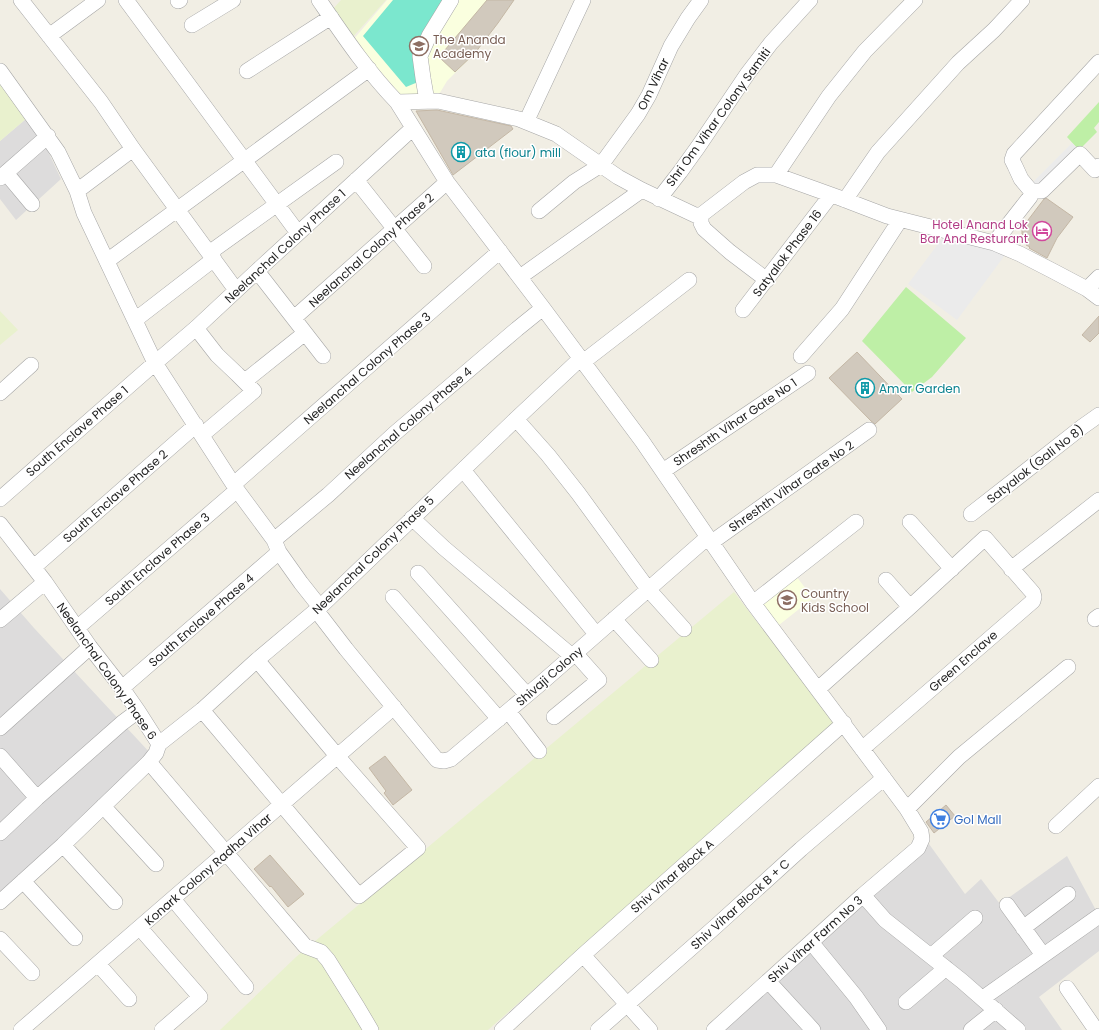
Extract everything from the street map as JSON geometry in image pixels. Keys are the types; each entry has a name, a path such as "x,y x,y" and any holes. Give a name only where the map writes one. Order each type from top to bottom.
{"street":[{"path":"22,0 101,102 133,149 236,290"},
{"path":"49,36 98,0"},
{"path":"126,0 298,233"},
{"path":"192,25 233,0"},
{"path":"319,0 369,69 397,102 447,182 642,441 753,603 907,809 959,757 1068,666"},
{"path":"427,102 420,56 429,36 451,0"},
{"path":"526,122 583,0"},
{"name":"Om Vihar","path":"601,165 650,95 671,46 701,0"},
{"name":"Shri Om Vihar Colony Samiti","path":"659,199 698,147 748,73 771,43 810,0"},
{"path":"776,175 829,96 865,51 915,0"},
{"path":"845,200 878,152 958,63 994,30 1022,0"},
{"path":"247,72 331,17"},
{"path":"1099,62 1014,154 1012,160 1021,179 1032,191 1042,191 1080,154 1094,170 1099,166"},
{"path":"107,261 369,69"},
{"name":"Shivaji Colony","path":"0,71 58,152 77,191 84,213 155,363 236,487 346,649 437,760 444,761 451,759 648,589 710,539"},
{"path":"397,102 438,101 519,119 556,134 618,177 659,199 695,215 701,216 744,182 757,176 776,175 887,216 994,243 1020,254 1093,293 1099,277"},
{"name":"Neelanchal Colony Phase 1","path":"155,363 196,328 413,128"},
{"path":"32,204 3,175 48,136"},
{"path":"77,191 133,149"},
{"path":"135,320 212,256 277,205 336,162"},
{"path":"539,211 574,182 601,165"},
{"path":"356,180 424,266"},
{"name":"Neelanchal Colony Phase 2","path":"294,318 447,182"},
{"path":"520,277 642,190"},
{"path":"994,243 1030,197 1032,191"},
{"name":"Satyalok Phase 16","path":"743,310 831,195"},
{"path":"701,216 701,223 704,229 730,252 767,280"},
{"path":"801,356 842,309 900,220"},
{"name":"Neelanchal Colony Phase 3","path":"236,487 500,251"},
{"path":"257,271 323,356"},
{"name":"Neelanchal Colony Phase 5","path":"158,744 202,710 257,660 318,609 516,419 581,360 689,280"},
{"name":"Neelanchal Colony Phase 4","path":"277,546 328,495 418,413 543,308"},
{"path":"196,328 217,355 245,381 305,333"},
{"name":"South Enclave Phase 1","path":"0,499 155,363"},
{"path":"0,393 31,365"},
{"name":"Shreshth Vihar Gate No 1","path":"663,471 808,373"},
{"name":"South Enclave Phase 2","path":"34,567 199,430 254,391 245,381"},
{"name":"Satyalok (Gali No 8)","path":"971,514 1099,415"},
{"path":"516,419 548,455 578,493 648,589 684,629"},
{"name":"Shreshth Vihar Gate No 2","path":"710,539 869,430"},
{"path":"463,470 596,634"},
{"name":"South Enclave Phase 3","path":"78,628 236,487"},
{"path":"1011,569 1099,500"},
{"path":"412,518 450,553 573,654 599,680 554,717"},
{"path":"753,603 856,522"},
{"path":"818,689 952,569 910,522"},
{"name":"Neelanchal Colony Phase 6","path":"0,524 34,567 90,647 122,688 158,744 156,753 149,762 63,845 0,902"},
{"name":"Green Enclave","path":"862,749 1032,601 1034,597 1033,593 985,538 952,569"},
{"name":"South Enclave Phase 4","path":"122,688 277,546"},
{"path":"418,573 527,695"},
{"path":"886,580 910,607"},
{"path":"0,620 44,582"},
{"path":"393,597 503,715 539,751"},
{"path":"614,619 651,660"},
{"path":"0,728 90,647"},
{"path":"202,710 359,896 418,848 338,757 257,660"},
{"name":"Konark Colony Radha Vihar","path":"21,1030 394,707"},
{"path":"0,833 37,798 122,723 138,711"},
{"name":"Shiv Vihar Block A","path":"502,1030 583,955 844,724"},
{"path":"0,756 37,798"},
{"path":"149,762 305,946 321,952 328,960 371,1030"},
{"name":"Shiv Vihar Block B + C","path":"598,1030 801,849 884,778"},
{"path":"1056,826 1099,786"},
{"path":"103,806 156,864"},
{"name":"Shiv Vihar Farm No 3","path":"718,1029 811,942 918,848 922,839 921,832 907,809"},
{"path":"63,845 115,902"},
{"path":"23,881 75,938"},
{"path":"1024,928 1068,894"},
{"path":"863,895 885,920 946,968 1018,1030"},
{"path":"173,899 246,988"},
{"path":"1007,905 1043,955"},
{"path":"982,998 1099,916"},
{"path":"931,956 975,918"},
{"path":"140,928 200,997 162,1030"},
{"path":"0,938 32,973"},
{"path":"811,942 856,997 879,1030"},
{"path":"583,955 650,1030"},
{"path":"98,964 129,999"},
{"path":"906,1002 946,968"},
{"path":"768,981 813,1030"},
{"path":"1067,988 1096,1030"},
{"path":"971,1030 996,1010"}],"shaded area":[{"path":"341,0 386,0 351,39 332,10"},
{"name":"The Ananda Academy","path":"387,0 514,0 475,53 447,81 438,96 403,97 353,40"},
{"path":"0,81 27,118 0,141"},
{"path":"27,118 46,147 61,179 16,220 0,199 0,141"},
{"path":"1072,143 1083,154 1041,195 1030,185"},
{"path":"944,236 968,241 1005,255 957,320 908,284"},
{"path":"0,311 18,330 0,345"},
{"name":"Country Kids School","path":"796,576 813,598 779,625 761,602"},
{"path":"0,589 34,628 152,755 0,897"},
{"path":"734,592 835,723 488,1030 220,1030 296,957"},
{"path":"929,844 965,894 981,879 1000,904 1067,856 1099,916 1099,951 1039,997 1062,1030 720,1030"}],"green space":[{"path":"393,0 449,0 421,41 418,82 406,87 363,36"},
{"path":"1099,102 1099,122 1094,128 1097,132 1079,150 1067,137"},
{"path":"906,287 966,338 932,377 912,392 862,341"}],"building":[{"path":"487,0 514,0 475,53 455,72 439,57"},
{"name":"ata (flour) mill","path":"437,110 511,126 513,129 453,175 416,111"},
{"name":"Hotel Anand Lok Bar And Resturant","path":"1046,198 1073,217 1057,238 1047,258 1029,248 1030,247 1026,245 1029,239 1022,234 1022,228"},
{"path":"1099,316 1099,333 1090,342 1082,335"},
{"name":"Amar Garden","path":"857,352 902,399 875,424 829,378"},
{"path":"385,756 412,790 393,805 384,793 386,791 369,768"},
{"name":"Gol Mall","path":"946,805 955,816 934,833 926,822"},
{"path":"270,855 304,894 288,907 271,886 270,887 254,869"}],"place":[{"name":"The Ananda Academy","path":"419,46"},
{"name":"ata (flour) mill","path":"461,152"},
{"name":"Hotel Anand Lok Bar And Resturant","path":"1042,231"},
{"name":"Amar Garden","path":"865,388"},
{"name":"Country Kids School","path":"787,600"},
{"name":"Gol Mall","path":"940,819"}]}
